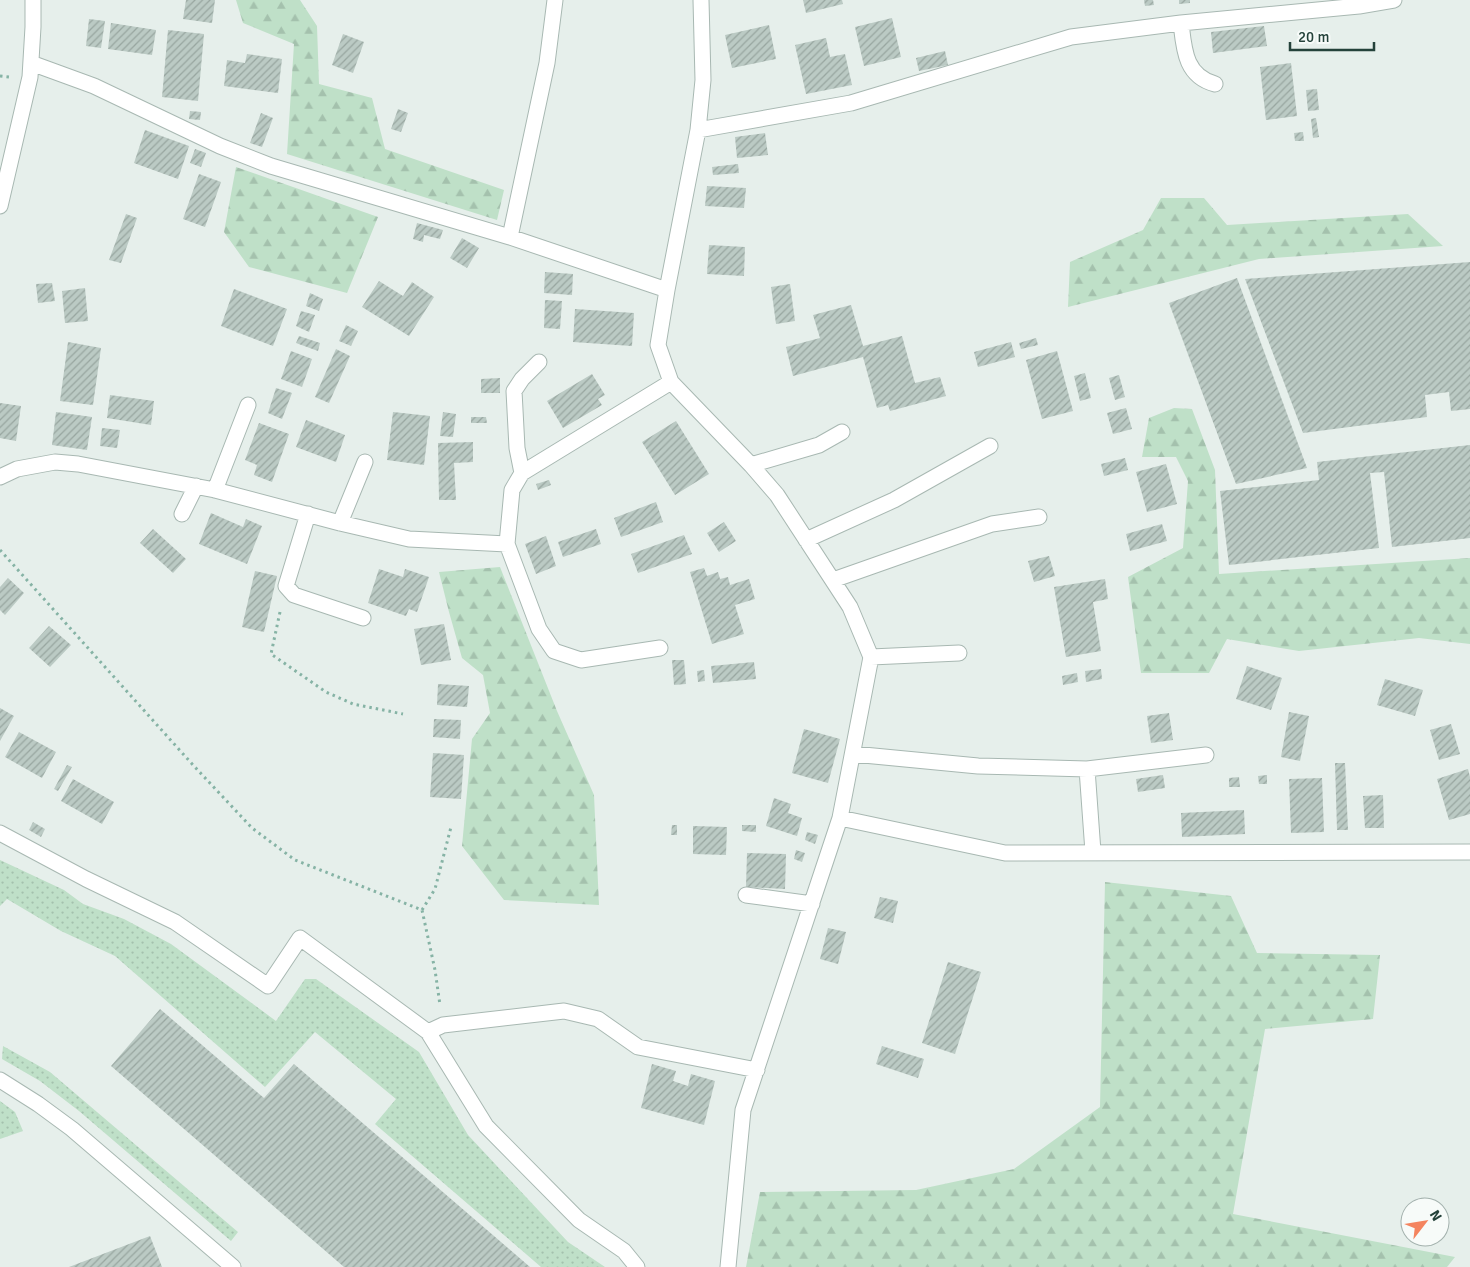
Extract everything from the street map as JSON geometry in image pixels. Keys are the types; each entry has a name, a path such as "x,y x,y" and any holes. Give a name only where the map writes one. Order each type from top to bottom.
{"street":[{"path":"0,206 30,77 33,0"},
{"path":"510,237 547,63 555,0"},
{"path":"701,0 703,80 698,130 658,345 671,382 751,465 777,495 850,606 871,657 840,818 742,1110 728,1267"},
{"path":"698,130 851,103 1071,37 1181,23 1359,6 1394,0"},
{"path":"1181,23 1184,48 1191,68 1196,75 1207,82 1215,84"},
{"path":"32,63 94,86 220,146 271,166 510,237 668,290"},
{"path":"522,473 517,448 514,391 522,379 539,362"},
{"path":"660,648 580,660 554,651 539,629 508,544 512,490 522,473 671,382"},
{"path":"216,490 248,405"},
{"path":"751,465 819,445 842,432"},
{"path":"806,540 894,500 990,446"},
{"path":"0,478 17,469 55,462 78,464 216,490 409,539 508,544"},
{"path":"340,523 366,462"},
{"path":"182,514 196,486"},
{"path":"308,514 286,586 294,595 363,618"},
{"path":"833,580 992,524 1039,517"},
{"path":"871,657 959,653"},
{"path":"853,754 978,766 1087,769 1206,755"},
{"path":"1087,769 1093,852"},
{"path":"840,818 1005,853 1470,852"},
{"path":"0,833 86,879 175,922 268,986 300,938 428,1032 486,1126 579,1220 624,1251 637,1267"},
{"path":"746,895 812,904"},
{"path":"428,1032 443,1025 564,1011 598,1019 638,1047 757,1070"},
{"path":"0,1080 38,1104 72,1129 233,1267"}],"path":[{"path":"0,550 252,828 295,860 422,910"},
{"path":"286,586 271,654 326,692 353,704 403,714"},
{"path":"443,1025 435,970 422,910 435,889 451,827"}],"green space":[{"path":"236,0 300,0 317,26 319,84 372,98 385,149 504,190 497,220 287,154 294,44 243,23"},
{"path":"236,167 378,217 347,293 249,267 224,232"},
{"path":"1161,198 1204,198 1227,225 1408,214 1443,246 1259,259 1068,307 1070,262 1143,230"},
{"path":"1174,408 1192,409 1215,470 1219,574 1470,558 1470,644 1419,638 1299,651 1227,639 1209,673 1141,673 1128,577 1183,548 1188,481 1176,457 1142,457 1149,418"},
{"path":"500,567 557,711 594,795 599,905 504,900 462,846 472,739 490,713 483,675 462,658 439,572"},
{"path":"0,860 64,890 83,904 124,919 171,944 276,1021 305,979 316,979 419,1052 468,1135 568,1242 605,1267 541,1267 375,1124 396,1099 315,1032 265,1087 115,956 61,931 7,899 0,906"},
{"path":"1105,882 1231,896 1257,953 1380,955 1373,1019 1265,1029 1233,1214 1455,1257 1447,1267 746,1267 760,1192 916,1190 1014,1169 1100,1107"},
{"path":"3,1046 50,1072 238,1232 231,1241 79,1111 40,1081 2,1059"},
{"path":"0,1101 15,1112 23,1131 0,1139"}],"building":[{"path":"186,0 215,0 212,23 183,19"},
{"path":"803,0 842,0 843,4 806,13"},
{"path":"1144,0 1153,0 1154,5 1145,6"},
{"path":"1179,0 1190,0 1190,3 1179,4"},
{"path":"892,18 901,57 864,66 855,27"},
{"path":"89,19 105,21 101,48 86,46"},
{"path":"111,23 156,30 152,55 108,49"},
{"path":"769,25 776,59 732,68 725,35"},
{"path":"1264,26 1267,46 1213,53 1211,32"},
{"path":"168,30 204,34 198,101 162,97"},
{"path":"343,34 364,42 353,73 332,65"},
{"path":"826,38 830,57 845,54 852,85 806,94 795,45"},
{"path":"945,51 948,65 919,71 916,58"},
{"path":"247,54 282,59 278,93 224,86 227,60 245,63"},
{"path":"1291,63 1297,116 1266,120 1260,67"},
{"path":"1317,89 1319,110 1308,111 1306,90"},
{"path":"398,109 408,113 401,132 391,129"},
{"path":"190,111 201,112 200,120 189,119"},
{"path":"261,113 273,118 262,147 250,143"},
{"path":"1316,118 1319,137 1313,138 1311,119"},
{"path":"145,130 189,146 178,179 134,163"},
{"path":"1303,132 1304,141 1295,141 1294,133"},
{"path":"765,133 768,155 737,158 735,137"},
{"path":"195,149 206,153 201,167 190,163"},
{"path":"738,164 739,173 713,175 712,167"},
{"path":"199,174 221,182 205,227 183,219"},
{"path":"707,186 746,188 744,208 705,206"},
{"path":"126,214 137,218 121,263 109,260"},
{"path":"417,223 443,230 440,239 424,235 423,242 413,239"},
{"path":"462,238 479,248 467,268 450,258"},
{"path":"709,245 745,247 744,276 707,274"},
{"path":"1470,262 1470,409 1451,411 1449,392 1425,395 1427,417 1303,433 1245,279"},
{"path":"545,272 573,274 572,295 544,293"},
{"path":"1237,278 1307,468 1236,484 1169,303"},
{"path":"379,281 403,296 412,282 434,297 409,336 362,307"},
{"path":"52,283 55,301 38,303 36,284"},
{"path":"790,284 795,321 776,324 771,287"},
{"path":"85,288 88,321 65,323 62,291"},
{"path":"234,289 287,309 273,346 221,326"},
{"path":"310,293 323,299 319,311 306,306"},
{"path":"545,300 562,301 560,329 544,328"},
{"path":"851,305 863,346 902,336 915,383 940,377 946,396 890,411 888,405 877,408 863,357 793,376 786,347 820,338 813,315"},
{"path":"575,309 634,313 632,346 573,342"},
{"path":"301,311 315,315 309,332 296,326"},
{"path":"346,325 358,331 351,346 339,341"},
{"path":"299,336 320,343 318,351 296,343"},
{"path":"1036,338 1038,345 1021,349 1019,343"},
{"path":"68,342 101,348 93,405 60,401"},
{"path":"1011,342 1015,357 978,367 974,352"},
{"path":"336,349 350,356 329,403 315,397"},
{"path":"291,351 312,359 302,387 281,379"},
{"path":"1057,351 1073,411 1042,419 1026,360"},
{"path":"1085,373 1091,398 1080,401 1074,376"},
{"path":"592,374 605,395 598,399 602,405 563,428 547,401"},
{"path":"1119,375 1125,397 1115,400 1109,378"},
{"path":"500,378 500,393 481,393 481,379"},
{"path":"276,388 292,393 282,419 268,413"},
{"path":"110,395 154,401 151,425 107,418"},
{"path":"0,403 21,406 16,441 0,438"},
{"path":"1126,408 1132,429 1113,434 1107,413"},
{"path":"56,412 92,417 87,450 52,445"},
{"path":"393,412 430,416 424,465 387,460"},
{"path":"443,412 456,414 453,437 440,436"},
{"path":"471,417 486,417 487,423 471,423"},
{"path":"306,420 345,435 336,462 296,447"},
{"path":"676,421 709,474 675,495 642,442"},
{"path":"259,423 289,434 272,482 254,475 257,465 245,460"},
{"path":"102,428 120,430 117,448 100,446"},
{"path":"473,442 473,462 454,463 456,500 439,500 438,443"},
{"path":"1470,445 1470,538 1392,547 1384,472 1370,473 1379,548 1229,565 1220,491 1319,480 1317,462"},
{"path":"1125,458 1128,470 1104,476 1101,464"},
{"path":"1166,464 1177,504 1147,512 1136,472"},
{"path":"549,480 551,485 538,490 536,484"},
{"path":"656,502 663,522 621,537 614,518"},
{"path":"211,513 243,527 246,519 262,526 247,564 199,544"},
{"path":"724,522 736,541 719,552 707,533"},
{"path":"1162,524 1167,541 1130,551 1126,534"},
{"path":"153,529 186,559 173,573 140,543"},
{"path":"596,529 601,544 563,557 558,542"},
{"path":"684,535 692,554 638,573 631,554"},
{"path":"546,536 556,566 536,574 525,544"},
{"path":"1049,556 1055,576 1034,582 1028,561"},
{"path":"704,568 707,576 718,572 720,579 728,577 730,585 749,579 755,599 735,605 744,634 712,644 690,572"},
{"path":"379,569 403,577 405,569 429,577 417,612 409,609 406,616 368,603"},
{"path":"255,571 277,576 264,632 242,627"},
{"path":"8,578 24,593 5,615 0,610 0,587"},
{"path":"1105,579 1108,599 1093,602 1101,651 1066,657 1054,587"},
{"path":"444,624 451,660 421,665 414,629"},
{"path":"49,626 71,645 50,667 29,648"},
{"path":"672,660 684,660 686,684 674,685"},
{"path":"754,662 756,679 713,683 711,666"},
{"path":"1247,666 1282,678 1271,710 1236,699"},
{"path":"1101,669 1102,679 1086,682 1085,671"},
{"path":"704,670 705,681 698,682 697,671"},
{"path":"1077,673 1078,682 1063,685 1062,676"},
{"path":"1385,679 1423,690 1415,716 1377,705"},
{"path":"438,684 469,686 467,707 437,705"},
{"path":"0,708 14,716 0,741"},
{"path":"1289,712 1309,716 1300,761 1281,757"},
{"path":"1169,713 1173,740 1151,743 1147,716"},
{"path":"434,719 461,720 460,739 433,737"},
{"path":"1451,724 1460,754 1439,760 1430,730"},
{"path":"804,729 840,739 828,783 792,773"},
{"path":"19,732 56,752 42,778 5,757"},
{"path":"433,753 464,755 461,799 430,797"},
{"path":"1335,763 1345,763 1348,830 1337,830"},
{"path":"67,765 72,767 58,791 54,789"},
{"path":"1468,769 1470,777 1470,814 1449,820 1437,779"},
{"path":"1163,775 1165,788 1138,792 1136,779"},
{"path":"1267,775 1267,784 1259,784 1258,776"},
{"path":"1239,777 1240,787 1229,787 1229,778"},
{"path":"1322,778 1324,832 1291,833 1289,779"},
{"path":"73,779 114,802 102,824 61,801"},
{"path":"1383,795 1384,828 1365,828 1363,796"},
{"path":"774,798 791,804 788,813 802,818 797,836 766,826"},
{"path":"1244,810 1245,834 1182,837 1181,813"},
{"path":"33,822 45,829 41,837 29,830"},
{"path":"672,825 677,825 677,835 671,835"},
{"path":"742,825 756,825 756,832 742,831"},
{"path":"693,826 727,827 726,855 693,854"},
{"path":"807,832 818,835 815,844 805,840"},
{"path":"796,850 805,853 802,862 794,859"},
{"path":"747,853 786,854 785,889 746,887"},
{"path":"880,897 898,901 893,923 874,918"},
{"path":"828,928 846,932 838,964 820,959"},
{"path":"948,962 981,972 955,1054 922,1043"},
{"path":"160,1009 264,1098 294,1064 530,1267 344,1267 111,1066"},
{"path":"882,1046 924,1059 918,1078 876,1064"},
{"path":"652,1064 676,1071 673,1081 688,1086 691,1074 715,1081 704,1125 641,1108"},
{"path":"150,1236 162,1267 69,1267"}]}
